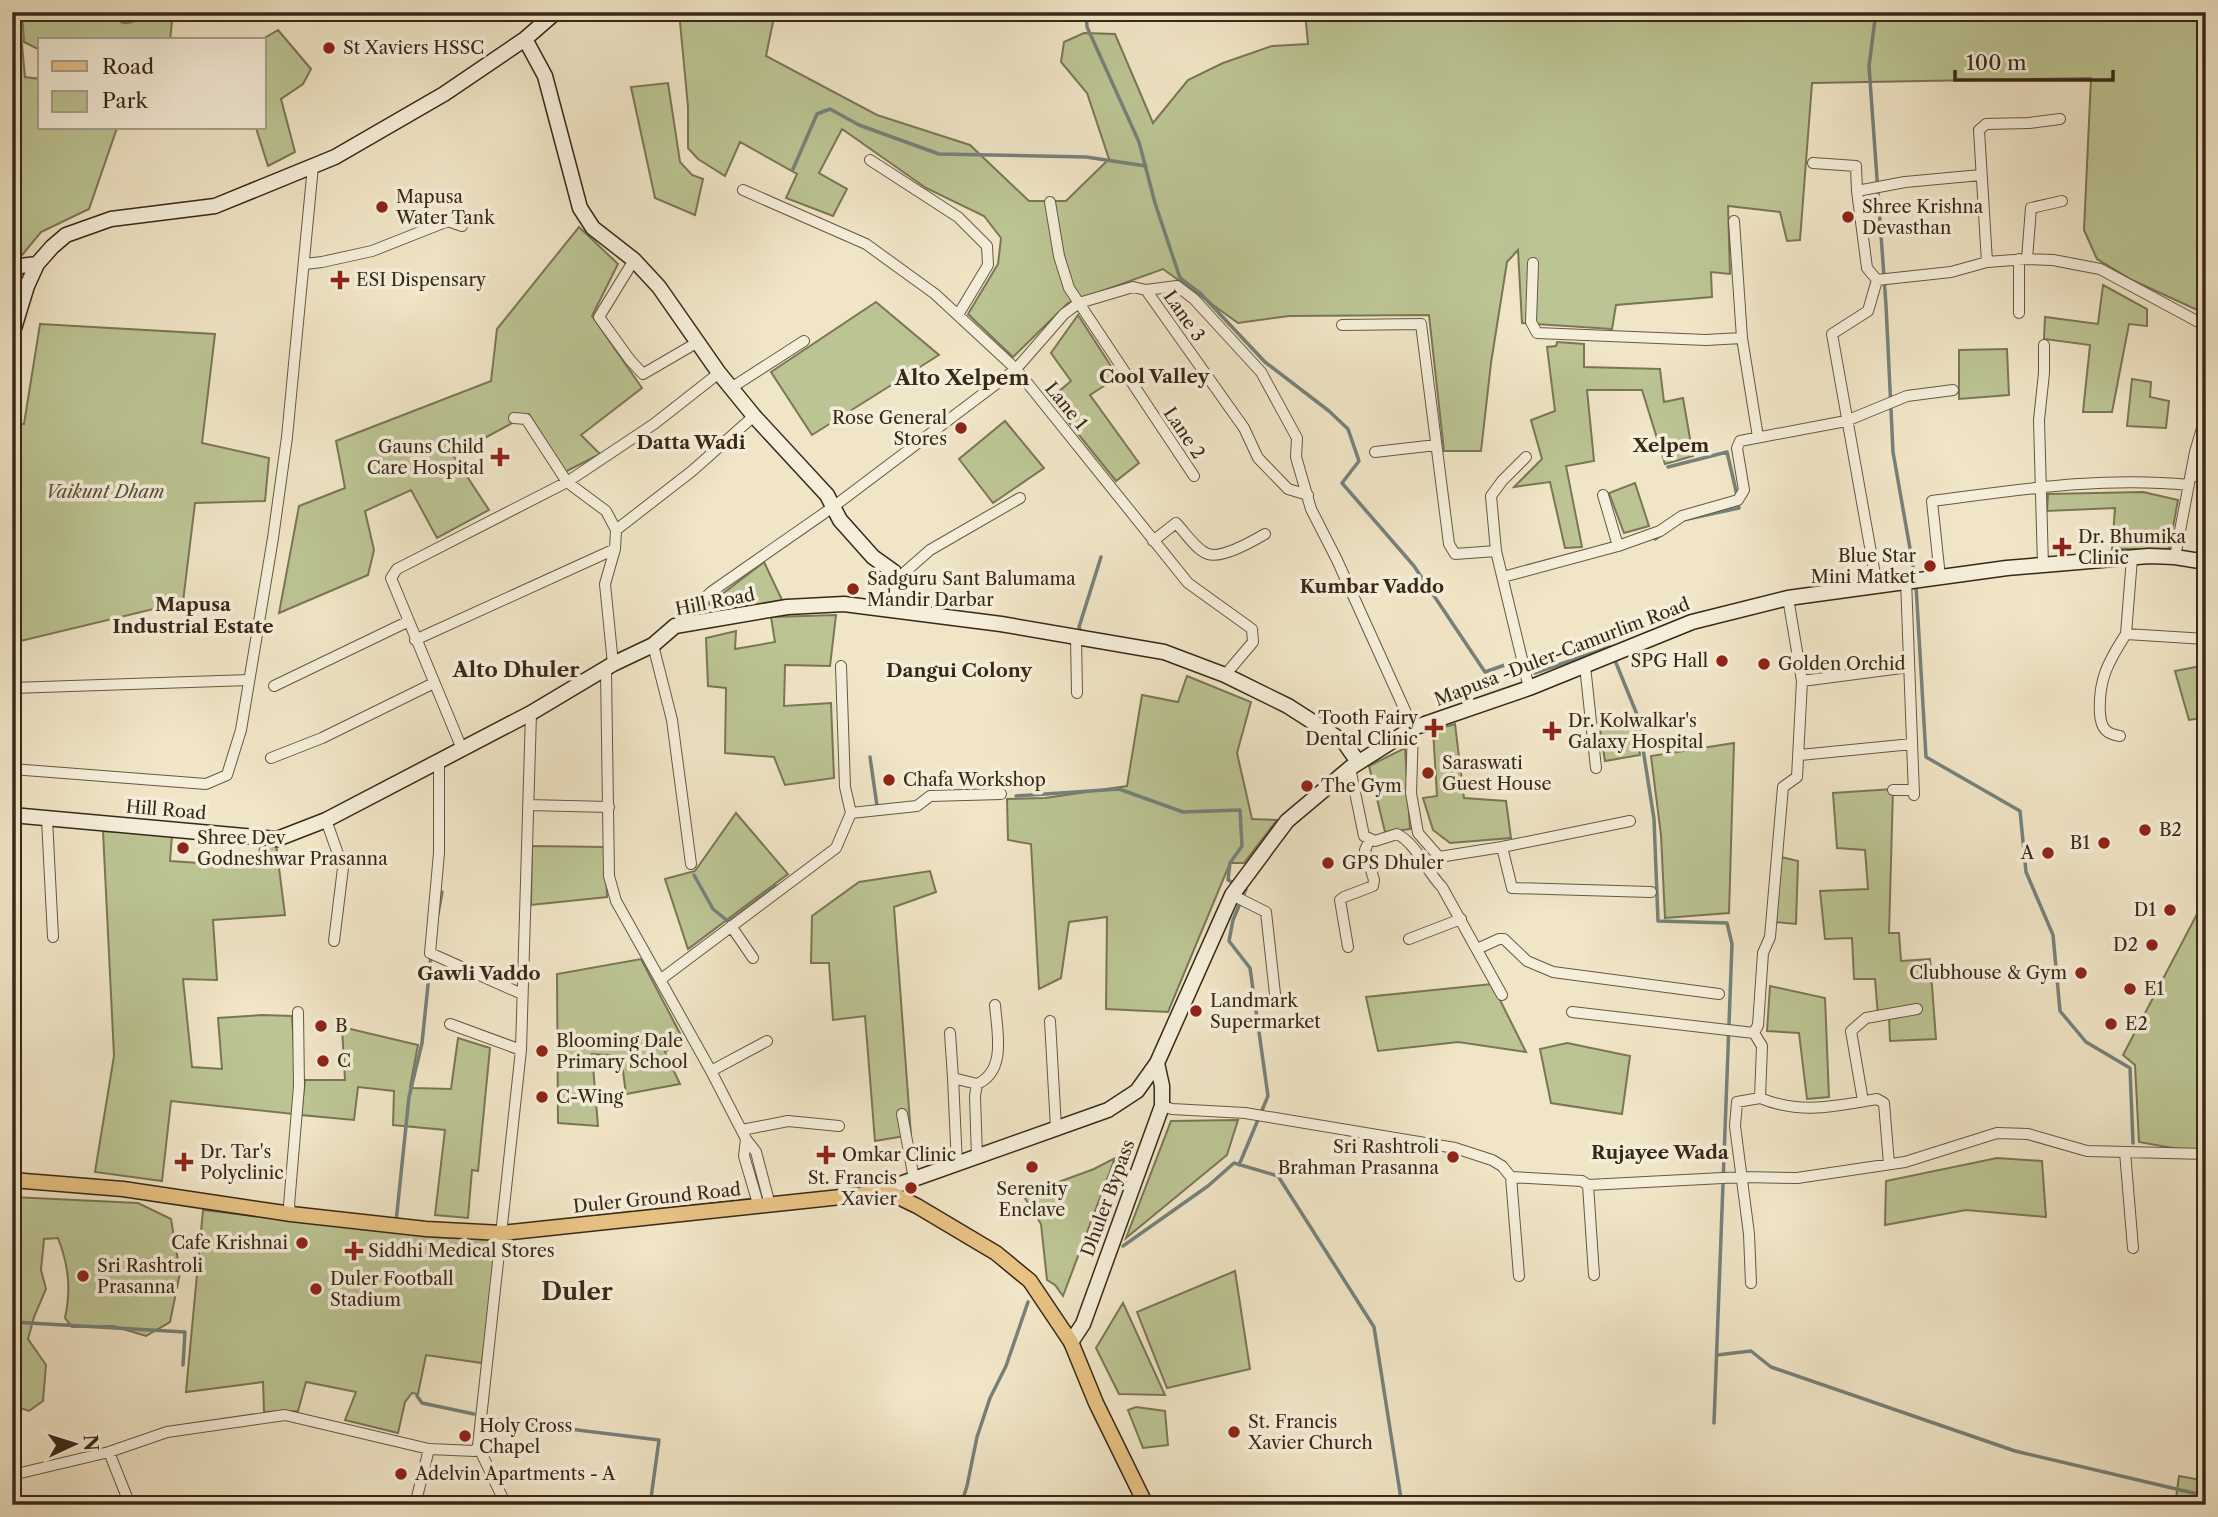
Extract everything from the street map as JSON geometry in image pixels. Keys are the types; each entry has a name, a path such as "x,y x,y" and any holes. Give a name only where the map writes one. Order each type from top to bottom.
{"main road":[{"name":"Duler Ground Road","path":"12,1180 123,1189 291,1214 426,1229 502,1233 888,1192"},
{"path":"888,1192 996,1253 1030,1281 1071,1342 1096,1403 1146,1505"}],"street":[{"path":"12,335 27,286 37,264 66,236 111,219 215,206 335,157 444,94 525,39 556,12"},
{"path":"525,39 545,76 580,208 593,228 634,260 659,287 719,373 754,416 827,495 840,520 873,557 894,572 899,609"},
{"path":"1987,262 1979,130 1986,124 2060,119"},
{"path":"870,160 958,217 987,246 988,265 958,315"},
{"path":"1813,163 1856,166 1867,268 1877,280"},
{"path":"12,769 206,784 227,775 241,730 282,475 313,166"},
{"path":"1857,191 1905,182 1981,175"},
{"name":"Lane 1","path":"743,190 866,243 935,294 1016,369 1188,583 1252,629 1253,642 1225,675"},
{"path":"2018,313 2031,208 2062,201"},
{"name":"Lane 2","path":"1050,202 1059,256 1069,288 1194,476"},
{"path":"1734,221 1742,338 1758,437"},
{"path":"305,264 372,251 448,222 462,226"},
{"path":"634,260 599,317 630,360 643,374 698,342"},
{"path":"1877,280 1951,272 1987,262 2053,260 2100,269 2206,326"},
{"path":"1533,263 1531,322 1537,333 1706,340 1742,338"},
{"path":"12,267 37,264"},
{"path":"1877,280 1868,311 1832,334 1877,586"},
{"path":"675,626 711,592 833,508 1016,369 1064,314 1079,303 1133,288 1146,290 1177,286 1194,299 1261,372 1297,438 1296,457 1311,509 1413,728 1411,793 1418,833 1439,857 1630,821"},
{"name":"Lane 3","path":"1146,290 1244,428 1258,458 1288,489 1308,495"},
{"path":"1342,325 1421,324 1449,544 1455,554 1496,551"},
{"path":"731,388 804,341"},
{"path":"2043,566 2039,420 2044,345"},
{"path":"462,749 391,579 397,569 567,482 654,424 719,373"},
{"path":"1503,577 1618,546 1660,531 1682,516 1738,500 1744,490 1737,448 1740,441 1846,421 1907,396 1953,390"},
{"path":"2175,557 2206,415"},
{"path":"616,530 692,471 754,416"},
{"path":"514,418 526,419 567,482 606,511 616,530 615,549 605,584 609,667 609,876 616,901 744,1135 744,1156 764,1206"},
{"path":"1375,452 1436,445"},
{"path":"1525,457 1492,496 1496,551 1529,688"},
{"path":"1940,577 1932,501 2042,486 2206,478"},
{"path":"1603,495 1618,546"},
{"path":"897,579 930,550 1020,498"},
{"path":"1153,541 1176,523 1201,550 1218,556 1265,534"},
{"path":"415,640 615,549"},
{"name":"Mapusa -Duler-Camurlim Road","path":"888,1192 897,1185 1108,1110 1137,1091 1157,1063 1232,895 1287,821 1354,765 1413,728 1529,688 1692,622 1788,598 2007,568 2132,558 2175,557 2206,562"},
{"path":"2120,736 2104,730 2099,693 2104,671 2126,634 2132,558"},
{"path":"1894,790 1914,793 1906,580"},
{"path":"1754,1033 1758,1025 1763,953 1770,937 1783,787 1797,777 1800,755 1802,681 1788,598"},
{"name":"Hill Road","path":"12,815 277,839 326,820 531,713 609,667 653,645 675,626 787,607 844,604 899,609 1164,652 1225,675 1288,706 1344,742 1354,765"},
{"path":"274,686 407,622"},
{"path":"2126,634 2206,639"},
{"path":"1076,637 1077,693"},
{"path":"653,645 672,720 691,864"},
{"path":"660,980 836,848 851,813 845,787 841,666"},
{"path":"1585,666 1596,768"},
{"path":"1802,681 1909,667"},
{"path":"12,688 249,680"},
{"path":"271,758 322,738 434,683"},
{"path":"12,1475 109,1452 167,1432 285,1415 429,1450 475,1451 478,1446 521,1050 531,713"},
{"path":"1800,755 1912,744"},
{"path":"439,761 439,853 430,953 522,993"},
{"path":"1354,765 1364,836 1375,841 1397,834 1407,839 1431,876 1442,887 1502,995"},
{"path":"851,813 917,806 930,796 1001,794"},
{"path":"528,805 609,807"},
{"path":"47,818 53,937"},
{"path":"326,820 343,868 334,941"},
{"path":"1348,947 1340,900 1373,886 1374,880 1365,850 1370,839"},
{"path":"1502,847 1512,888 1651,892"},
{"path":"1232,895 1266,912 1276,1003"},
{"path":"1409,939 1461,919"},
{"path":"732,926 753,958"},
{"path":"1477,949 1504,939 1527,961 1553,972 1719,994"},
{"path":"953,1078 978,1084 986,1080 995,1069 998,1053 995,1005"},
{"path":"1863,1101 1851,1031 1866,1018 1917,1009"},
{"path":"291,1214 289,1205 299,1086 298,1012"},
{"path":"1572,1012 1754,1033"},
{"path":"1050,1021 1056,1128"},
{"path":"450,1024 521,1050"},
{"path":"950,1033 957,1165"},
{"path":"1754,1033 1762,1046 1760,1098"},
{"path":"711,1071 767,1041"},
{"name":"Dhuler Bypass","path":"1071,1342 1083,1324 1162,1106 1162,1086 1157,1063"},
{"path":"977,1157 975,1096 978,1084"},
{"path":"1751,1283 1735,1126 1737,1102 1760,1098 1777,1105 1819,1109 1877,1099 1884,1103 1889,1164"},
{"path":"1162,1106 1172,1110 1245,1112 1455,1148 1492,1160 1502,1166 1511,1177 1518,1276"},
{"path":"902,1114 914,1179"},
{"path":"744,1135 788,1121 839,1126"},
{"path":"1511,1177 1582,1181 1588,1185 1742,1177 1797,1178 1905,1161 1997,1133 2028,1134 2087,1151 2206,1154"},
{"path":"2125,1152 2133,1248"},
{"path":"1588,1185 1594,1275"},
{"path":"2203,1226 2206,1185"},
{"path":"478,1446 506,1505"},
{"path":"415,1505 429,1450"},
{"path":"109,1452 130,1505"}],"green space":[{"path":"12,12 19,12 25,77 38,79 38,130 116,130 89,209 41,232 18,260 20,216 12,215"},
{"path":"22,12 111,12 118,21 125,23 143,18 145,12 173,12 170,38 38,38 38,49 24,42"},
{"path":"674,12 775,12 766,56 877,115 970,145 1029,201 1066,201 1109,159 1087,93 1061,62 1064,42 1084,33 1115,34 1153,123 1188,80 1223,63 1272,46 1308,44 1305,12 2206,12 2206,314 2132,280 2097,259 2084,230 2091,78 1812,83 1800,240 1787,241 1780,212 1728,206 1730,274 1711,272 1712,297 1616,305 1612,329 1522,323 1518,250 1507,262 1481,451 1444,451 1429,315 1289,316 1238,323 1163,269 1068,303 1013,357 968,314 998,264 1001,238 984,216 926,188 842,129 819,173 847,189 833,216 786,198 797,174 740,142 725,176 698,159 688,148 688,107 680,22"},
{"path":"278,30 311,69 303,84 281,99 295,152 268,166 257,130 266,130 264,38"},
{"path":"668,83 680,162 692,175 703,179 695,215 655,198 631,87"},
{"path":"579,227 618,264 592,316 642,388 581,435 600,454 565,472 529,414 453,455 489,510 437,538 411,490 365,511 374,550 368,575 279,613 299,506 345,488 336,441 491,381 497,329"},
{"path":"2103,285 2147,309 2147,326 2129,324 2112,412 2083,412 2090,345 2044,339 2045,317 2098,324"},
{"path":"876,302 939,355 812,435 771,372"},
{"path":"1078,315 1118,377 1090,395 1139,463 1116,481 1050,399 1071,381 1051,353"},
{"name":"Vaikunt Dham","path":"40,324 215,334 202,443 269,458 265,501 195,503 183,602 12,643 12,499 18,463 12,461 12,423 24,424"},
{"path":"1557,342 1584,344 1584,367 1660,369 1664,402 1683,398 1693,456 1665,464 1642,390 1587,390 1594,461 1566,466 1582,547 1565,548 1550,482 1514,487 1542,459 1531,420 1555,411 1547,347 1556,346"},
{"path":"2007,349 2009,395 1959,399 1959,350"},
{"path":"2132,379 2151,382 2150,397 2169,401 2166,428 2127,426"},
{"path":"1005,421 1044,468 993,503 959,459"},
{"path":"1635,483 1649,526 1624,533 1609,493"},
{"path":"2143,492 2178,500 2169,549 2112,549 2115,508 2047,511 2048,494"},
{"path":"764,562 783,602 710,613 708,605"},
{"path":"836,615 830,666 785,665 784,706 831,703 834,778 785,785 774,757 725,753 726,688 708,686 706,638 736,631 735,649 775,642 771,617"},
{"path":"2206,665 2206,725 2203,718 2189,720 2175,671"},
{"path":"1187,676 1251,702 1237,753 1252,819 1277,820 1244,863 1230,863 1168,1012 1106,1009 1107,917 1069,922 1061,978 1039,989 1031,844 1008,840 1007,799 1045,798 1127,786 1142,695 1178,702"},
{"path":"1634,716 1640,755 1605,761 1599,723"},
{"path":"1455,724 1464,798 1506,801 1511,838 1450,843 1433,830 1423,798 1437,796 1433,730"},
{"path":"1734,743 1729,913 1665,918 1661,835 1651,756"},
{"path":"1405,748 1410,829 1385,832 1369,766"},
{"path":"1893,789 1889,933 1899,933 1901,961 1930,959 1936,1039 1890,1041 1889,1016 1878,1016 1875,979 1854,979 1852,938 1825,939 1820,891 1868,889 1865,850 1837,848 1833,793"},
{"path":"736,813 788,874 688,949 665,879 695,871"},
{"path":"103,831 172,835 170,861 258,867 260,845 276,844 285,915 213,920 217,980 183,979 192,1067 222,1069 218,1018 292,1016 296,1083 293,1114 171,1101 162,1181 95,1172 114,1056"},
{"path":"532,846 605,847 607,897 531,905"},
{"path":"1781,857 1798,861 1796,924 1775,922"},
{"path":"930,871 936,892 894,907 911,1135 875,1141 865,1016 833,1020 829,963 811,963 812,916 859,882"},
{"path":"2206,897 2206,1154 2139,1142 2135,1065 2123,1055"},
{"path":"641,959 684,1041 665,1052 680,1084 626,1094 621,1056 592,1054 598,1126 558,1123 557,974"},
{"path":"1492,984 1526,1052 1458,1042 1378,1051 1366,997"},
{"path":"1770,986 1825,998 1829,1097 1807,1099 1799,1033 1767,1031"},
{"path":"342,1027 418,1045 410,1087 414,1088 451,1089 458,1038 490,1048 478,1171 472,1170 468,1218 435,1215 445,1130 393,1125 394,1091 358,1087 354,1120 301,1115 305,1080 345,1080"},
{"path":"1567,1043 1630,1056 1622,1114 1551,1103 1540,1049"},
{"path":"1238,1120 1227,1155 1126,1238 1171,1121"},
{"path":"1115,1158 1063,1296 1055,1285 1047,1280 1041,1224 1023,1195 1094,1169"},
{"path":"1997,1158 2042,1161 2046,1217 1966,1210 1885,1225 1886,1181"},
{"path":"12,1197 138,1203 171,1219 180,1273 170,1322 146,1336 113,1326 72,1327 65,1318 68,1278 62,1248 58,1238 44,1239 41,1270 46,1289 28,1339 46,1365 43,1401 29,1411 12,1405"},
{"name":"Duler Football Stadium","path":"203,1210 436,1237 498,1240 482,1363 426,1355 418,1394 412,1393 405,1402 398,1433 345,1420 356,1392 306,1382 298,1411 264,1412 263,1382 186,1392"},
{"path":"1235,1271 1250,1369 1167,1388 1137,1312"},
{"path":"1123,1303 1165,1395 1119,1394 1096,1348"},
{"path":"1136,1407 1165,1411 1168,1445 1143,1448 1128,1410"},
{"path":"2179,1476 2206,1481 2206,1505 2175,1505"}],"waterway":[{"path":"1086,12 1087,27 1139,142 1155,203 1180,278 1201,294 1265,362 1348,429 1359,461 1342,483 1414,566 1485,672 1519,660"},
{"path":"1876,12 1869,66 1886,305 1893,452 1915,577"},
{"path":"793,169 817,114 830,109 859,125 939,154 1086,157 1146,166"},
{"path":"1668,467 1727,452 1737,495"},
{"path":"1683,520 1739,508 1738,503"},
{"path":"1655,539 1662,534"},
{"path":"1081,632 1079,627 1101,557"},
{"path":"1916,585 1926,757 2020,811 2026,872 2053,935 2060,1011 2086,1042 2130,1068 2133,1143"},
{"path":"1526,657 1535,673 1610,647 1611,650"},
{"path":"1614,658 1638,717 1654,819 1658,921 1727,923 1732,944 1714,1423"},
{"path":"870,757 877,806"},
{"path":"1016,796 1119,789 1183,812 1240,810 1242,846 1230,863 1228,880 1235,884"},
{"path":"694,875 713,909 729,922 776,886"},
{"path":"1239,1165 1268,1096 1250,968 1229,941 1233,920 1246,889 1242,887"},
{"path":"438,914 442,892"},
{"path":"396,1222 409,1097 422,1043 431,956"},
{"path":"1123,1246 1208,1186 1234,1163 1278,1176 1374,1327 1402,1505"},
{"path":"961,1505 977,1437 1028,1302"},
{"path":"12,1322 185,1332 183,1365"},
{"path":"1717,1355 1751,1351 1771,1367 2015,1451 2206,1496"},
{"path":"417,1396 422,1403 474,1414"},
{"path":"488,1419 659,1440 650,1505"}],"place":[{"name":"St Xaviers HSSC","path":"329,48"},
{"name":"Mapusa Water Tank","path":"382,207"},
{"name":"Shree Krishna Devasthan","path":"1848,217"},
{"name":"ESI Dispensary","path":"340,280"},
{"name":"Rose General Stores","path":"961,428"},
{"name":"Gauns Child Care Hospital","path":"500,457"},
{"name":"Dr. Bhumika Clinic","path":"2062,547"},
{"name":"Blue Star Mini Matket","path":"1930,566"},
{"name":"Sadguru Sant Balumama Mandir Darbar","path":"853,589"},
{"name":"SPG Hall","path":"1722,661"},
{"name":"Golden Orchid","path":"1764,664"},
{"name":"Tooth Fairy Dental Clinic","path":"1434,728"},
{"name":"Dr. Kolwalkar's Galaxy Hospital","path":"1552,731"},
{"name":"Saraswati Guest House","path":"1428,773"},
{"name":"Chafa Workshop","path":"889,780"},
{"name":"The Gym","path":"1307,786"},
{"name":"B2","path":"2145,830"},
{"name":"B1","path":"2104,843"},
{"name":"Shree Dev Godneshwar Prasanna","path":"183,848"},
{"name":"A","path":"2048,853"},
{"name":"GPS Dhuler","path":"1328,863"},
{"name":"D1","path":"2170,910"},
{"name":"D2","path":"2152,945"},
{"name":"Clubhouse & Gym","path":"2081,973"},
{"name":"E1","path":"2130,989"},
{"name":"Landmark Supermarket","path":"1196,1011"},
{"name":"E2","path":"2111,1024"},
{"name":"B","path":"321,1026"},
{"name":"Blooming Dale Primary School","path":"542,1051"},
{"name":"C","path":"323,1061"},
{"name":"C-Wing","path":"542,1097"},
{"name":"Omkar Clinic","path":"826,1155"},
{"name":"Sri Rashtroli Brahman Prasanna","path":"1453,1157"},
{"name":"Dr. Tar's Polyclinic","path":"184,1162"},
{"name":"Serenity Enclave","path":"1032,1167"},
{"name":"St. Francis Xavier","path":"911,1188"},
{"name":"Cafe Krishnai","path":"302,1243"},
{"name":"Siddhi Medical Stores","path":"354,1251"},
{"name":"Sri Rashtroli Prasanna","path":"83,1276"},
{"name":"Duler Football Stadium","path":"316,1289"},
{"name":"St. Francis Xavier Church","path":"1234,1432"},
{"name":"Holy Cross Chapel","path":"465,1436"},
{"name":"Adelvin Apartments - A","path":"401,1474"}],"district":[{"name":"Cool Valley","path":"1154,376"},
{"name":"Alto Xelpem","path":"962,377"},
{"name":"Datta Wadi","path":"691,442"},
{"name":"Xelpem","path":"1671,445"},
{"name":"Kumbar Vaddo","path":"1372,586"},
{"name":"Mapusa Industrial Estate","path":"193,615"},
{"name":"Alto Dhuler","path":"516,669"},
{"name":"Dangui Colony","path":"959,670"},
{"name":"Gawli Vaddo","path":"479,973"},
{"name":"Rujayee Wada","path":"1660,1152"},
{"name":"Duler","path":"577,1291"}]}
